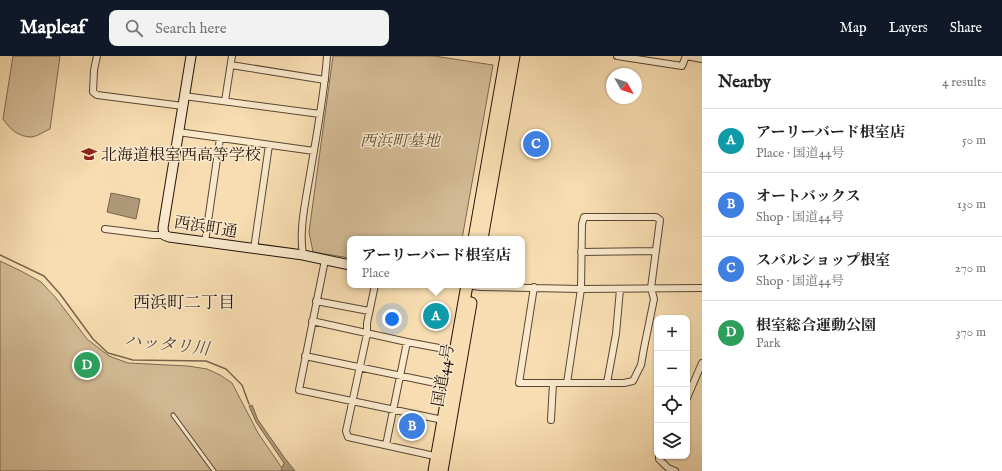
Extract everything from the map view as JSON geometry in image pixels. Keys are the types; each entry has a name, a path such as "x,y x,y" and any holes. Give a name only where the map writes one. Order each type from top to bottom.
{"highway":[{"path":"475,236 506,56"},
{"path":"483,236 514,56"},
{"name":"国道44号","path":"442,471 441,457 443,420 453,386 455,351 468,288"},
{"name":"国道44号","path":"434,471 441,457 469,288"}],"street":[{"path":"97,56 93,92 97,95 183,106"},
{"name":"西浜町通","path":"191,56 163,228 164,235 169,237 303,255 347,264"},
{"path":"225,101 232,56"},
{"path":"303,255 301,245 304,207 320,114 327,56"},
{"path":"617,56 682,66 686,56 702,59"},
{"path":"231,65 325,80"},
{"path":"184,96 320,114"},
{"path":"178,132 314,151"},
{"path":"205,242 220,138"},
{"path":"254,249 269,145"},
{"path":"534,287 519,383 553,383 566,383 624,383 633,381 641,365 654,299 651,288 660,220 656,217 584,217 582,224 580,289 566,383"},
{"path":"105,230 164,235"},
{"path":"581,252 656,251"},
{"path":"325,260 299,390 443,420"},
{"path":"525,287 580,289 702,288"},
{"path":"374,288 367,323 367,334 346,432 348,437 441,457"},
{"path":"606,383 616,334 620,288"},
{"path":"316,301 370,311"},
{"path":"312,322 455,351"},
{"path":"386,445 407,342"},
{"path":"305,356 453,386"},
{"path":"690,391 702,363"},
{"path":"551,420 553,383"},
{"path":"659,459 668,468 675,471"}],"lane":[{"path":"173,415 214,471"}],"green space":[{"path":"13,56 60,56 50,129 32,137 19,134 3,119"},
{"name":"西浜町墓地","path":"333,56 434,56 493,65 463,236 347,236 347,258 313,252 309,232"},
{"path":"0,261 41,282 56,298 87,339 109,356 128,363 188,366 207,369 232,383 258,433 284,471 0,471"}],"shaded area":[{"path":"111,193 140,199 136,219 107,212"},
{"path":"252,405 258,420 295,471 281,471 284,463 256,422 249,406"}],"waterway":[{"name":"ハッタリ川","path":"0,255 44,276 60,294 93,339 108,353 133,360 206,361 226,369 242,385 249,404"}],"place":[{"name":"スバルショップ根室","path":"536,144"},
{"name":"北海道根室西高等学校","path":"89,154"},
{"name":"アーリーバード根室店","path":"436,316"},
{"name":"根室総合運動公園","path":"87,365"},
{"name":"オートバックス","path":"412,426"}],"district":[{"name":"西浜町二丁目","path":"184,302"}]}
